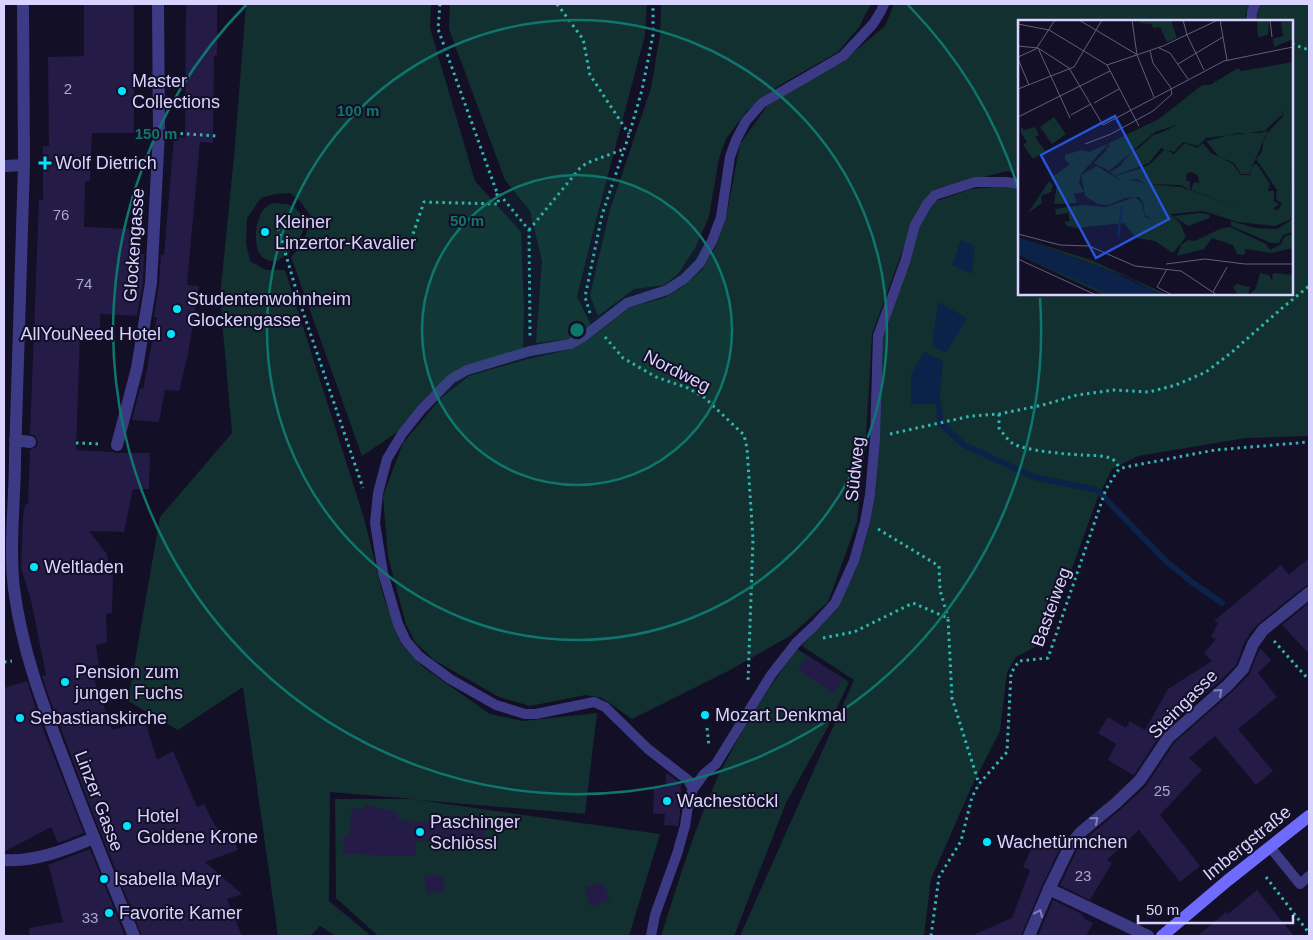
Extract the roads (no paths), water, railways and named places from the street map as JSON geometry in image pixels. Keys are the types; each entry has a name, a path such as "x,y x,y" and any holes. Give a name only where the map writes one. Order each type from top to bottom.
{"main road":[{"name":"Imbergstraße","path":"1162,936 1309,816"}],"street":[{"name":"Linzer Gasse","path":"23,4 24,165 16,440 9,457 15,486 12,542 14,588 20,626 28,658 45,708 94,838 134,936"},
{"name":"Glockengasse","path":"117,444 137,368 151,283 159,133 158,4"},
{"path":"4,166 24,165"},
{"path":"16,440 30,442"},
{"name":"Steingasse","path":"1029,936 1070,846 1081,832 1140,780 1168,738 1228,685 1243,669 1253,644 1263,630 1309,593"},
{"path":"4,860 15,861 55,854 94,838"},
{"path":"1049,889 1148,936"}],"lane":[{"path":"651,936 656,915 677,854 685,826 689,800 694,789 688,780 648,749 605,707 594,702 536,714 525,714 496,705 450,679 419,656 406,641 398,624 383,573 375,523 378,492 387,459 402,434 421,410 451,379 467,370 530,351 570,344 583,337 627,303 667,290 684,279 700,263 712,241 721,217 730,157 746,121 762,103 843,56 873,24 884,4"},
{"path":"1251,20 1255,4"},
{"name":"Südweg","path":"694,789 704,774 716,764 771,675 796,643 835,603 854,561 865,522 870,495 875,439 878,336 905,262 915,225 927,204 935,195 975,182 1018,184"},
{"path":"1270,847 1300,884 1309,876"}],"water":[{"path":"961,240 975,246 972,274 952,265"},
{"path":"938,302 967,318 946,353 932,346"},
{"path":"924,352 943,361 939,404 911,405 911,374"}],"waterway":[{"path":"939,404 940,423 964,445 1034,477 1097,490 1166,561 1222,603"}],"place":[{"name":"Master Collections","path":"122,91"},
{"name":"Wolf Dietrich","path":"45,163"},
{"name":"Kleiner Linzertor-Kavalier","path":"265,232"},
{"name":"Studentenwohnheim Glockengasse","path":"177,309"},
{"name":"AllYouNeed Hotel","path":"171,334"},
{"name":"Weltladen","path":"34,567"},
{"name":"Pension zum jungen Fuchs","path":"65,682"},
{"name":"Mozart Denkmal","path":"705,715"},
{"name":"Sebastianskirche","path":"20,718"},
{"name":"Wachestöckl","path":"667,801"},
{"name":"Hotel Goldene Krone","path":"127,826"},
{"name":"Paschinger Schlössl","path":"420,832"},
{"name":"Wachetürmchen","path":"987,842"},
{"name":"Isabella Mayr","path":"104,879"},
{"name":"Favorite Kamer","path":"109,913"}]}
